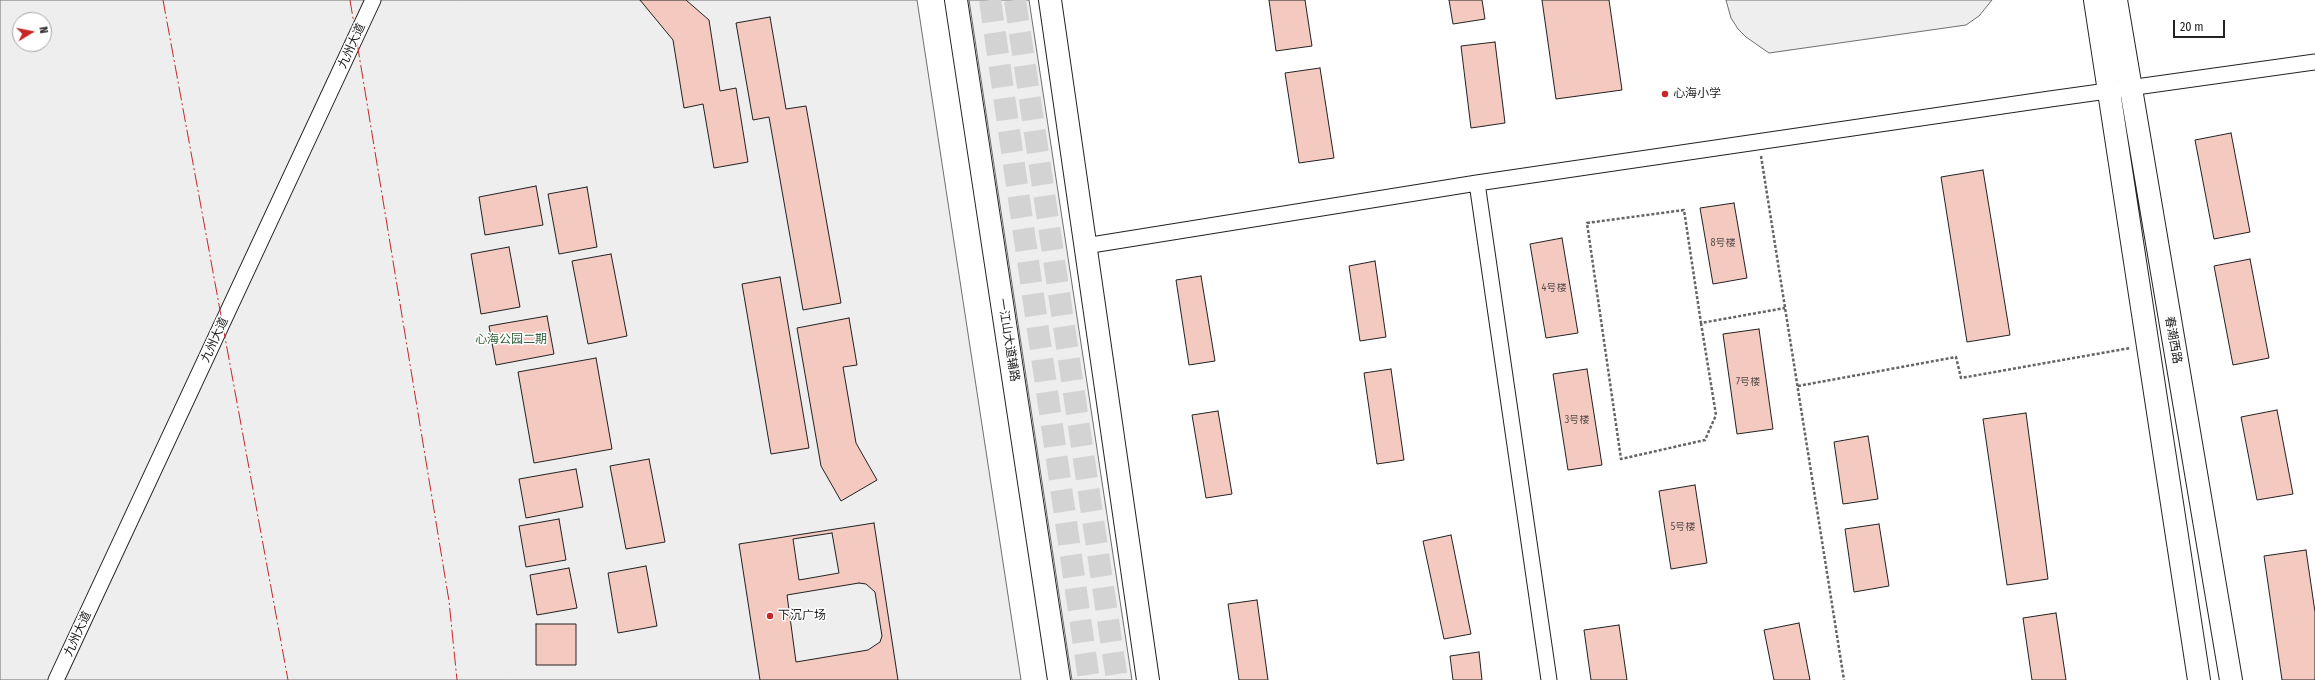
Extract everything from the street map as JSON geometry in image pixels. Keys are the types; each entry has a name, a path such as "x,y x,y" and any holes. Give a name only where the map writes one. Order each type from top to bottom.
{"main road":[{"name":"一江山大道辅路","path":"956,0 1059,680"},
{"path":"1050,0 1148,680"},
{"name":"春潮西路","path":"2095,0 2120,90 2231,680"},
{"name":"春潮西路","path":"2116,0 2120,90 2148,345 2199,680"}],"street":[{"name":"九州大道","path":"56,680 373,0"},
{"path":"1085,246 1477,183 2315,62"},
{"path":"1477,183 1549,680"}],"path":[{"path":"1759,142 1844,680"},
{"path":"1684,210 1701,323 1716,414 1705,440 1621,459 1587,223 1684,210"},
{"path":"1701,323 1785,308"},
{"path":"1797,386 1956,357 1961,378 2148,345"}],"green space":[{"name":"心海公园二期","path":"0,0 917,0 1021,680 0,680"},
{"path":"969,0 1029,0 1132,680 1072,680"},
{"path":"1726,0 1992,0 1979,16 1966,25 1769,53 1746,37 1738,29 1731,18"}],"building":[{"path":"640,0 686,0 709,20 720,91 736,88 748,162 714,168 703,104 684,108 673,40"},
{"path":"1269,0 1305,0 1312,46 1276,51"},
{"path":"1449,0 1482,0 1485,19 1453,24"},
{"path":"1542,0 1609,0 1622,90 1556,99"},
{"path":"770,17 786,109 806,106 841,303 803,310 769,117 753,120 736,23"},
{"path":"1495,42 1505,123 1471,128 1461,46"},
{"path":"1320,68 1334,158 1299,163 1285,73"},
{"path":"2231,133 2250,232 2214,239 2195,140"},
{"path":"1983,170 2010,335 1967,342 1941,177"},
{"path":"536,186 543,225 485,235 479,197"},
{"path":"587,187 597,247 559,254 548,194"},
{"path":"1734,203 1747,278 1713,284 1700,208"},
{"path":"1562,238 1578,333 1546,338 1530,244"},
{"path":"509,247 520,307 481,314 471,254"},
{"path":"611,254 627,336 588,344 572,261"},
{"path":"2250,259 2269,358 2233,365 2214,266"},
{"path":"1375,261 1386,337 1360,341 1349,266"},
{"path":"1201,276 1215,361 1189,365 1176,280"},
{"path":"780,277 809,448 771,454 742,284"},
{"path":"547,316 554,354 496,365 489,326"},
{"path":"849,318 857,365 843,367 856,443 877,480 841,501 821,466 797,328"},
{"path":"1759,329 1773,429 1737,434 1723,334"},
{"path":"596,358 612,449 534,463 518,372"},
{"path":"1391,369 1404,460 1377,464 1364,373"},
{"path":"1587,369 1602,465 1568,470 1553,374"},
{"path":"2277,410 2293,494 2257,500 2241,417"},
{"path":"1218,411 1232,494 1206,498 1192,415"},
{"path":"2026,413 2048,579 2007,585 1983,419"},
{"path":"1868,436 1878,499 1843,504 1834,442"},
{"path":"649,459 665,542 626,549 610,466"},
{"path":"576,469 583,507 526,518 519,479"},
{"path":"1695,485 1707,563 1671,569 1659,491"},
{"path":"559,519 566,560 526,567 519,526"},
{"name":"下沉广场","path":"874,523 898,680 760,680 739,544","holes":["832,533 839,573 799,580 793,539","859,583 866,584 875,592 882,636 880,642 868,650 796,662 787,595"]},
{"path":"1879,524 1889,586 1854,592 1845,529"},
{"path":"1451,535 1471,634 1444,639 1423,541"},
{"path":"2306,550 2315,612 2315,680 2282,680 2264,556"},
{"path":"646,566 657,626 618,633 608,573"},
{"path":"569,568 577,608 537,615 530,575"},
{"path":"1257,600 1268,680 1239,680 1228,604"},
{"path":"2056,613 2066,680 2032,680 2023,618"},
{"path":"1799,623 1810,680 1774,680 1764,630"},
{"path":"536,624 576,624 576,665 536,665"},
{"path":"1619,625 1627,680 1591,680 1584,630"},
{"path":"1479,652 1482,680 1453,680 1450,656"}],"tunnel":[{"path":"990,0 1089,680"},
{"path":"1015,0 1117,680"}],"power":[{"path":"163,0 288,680"},
{"path":"350,0 449,601 457,680"}],"place":[{"name":"心海小学","path":"1665,94"},
{"name":"下沉广场","path":"770,616"}]}
